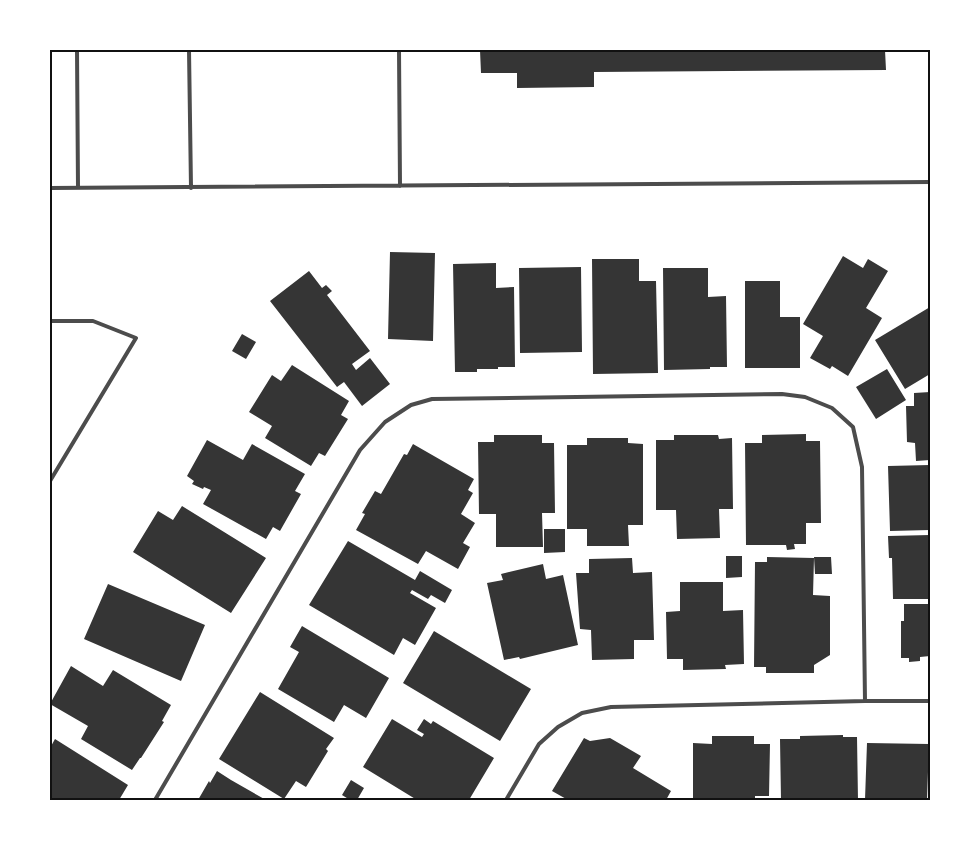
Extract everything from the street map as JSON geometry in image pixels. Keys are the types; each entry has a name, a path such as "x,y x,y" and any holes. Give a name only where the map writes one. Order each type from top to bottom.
{"lane":[{"path":"77,50 78,188"},
{"path":"188,50 191,188"},
{"path":"399,50 400,186"},
{"path":"50,188 930,182"},
{"path":"50,321 93,321 136,338 50,481"},
{"path":"155,800 360,450 385,422 411,406 432,399 782,394 805,397 832,408 853,427 862,468 865,701"},
{"path":"506,800 539,744 558,727 582,712 611,707 930,701"}],"building":[{"path":"480,50 885,50 886,70 594,72 594,87 517,88 517,73 481,73"},
{"path":"390,252 435,253 433,341 388,339"},
{"path":"843,256 863,268 868,259 888,271 866,308 882,318 848,376 832,366 830,369 810,358 823,336 803,324"},
{"path":"592,259 639,259 639,281 656,281 658,373 593,374"},
{"path":"496,263 496,288 514,287 515,367 477,369 477,372 455,372 453,264"},
{"path":"581,267 582,352 520,353 519,268"},
{"path":"663,268 708,268 708,297 726,296 727,367 664,370"},
{"path":"309,271 322,288 326,285 332,291 327,295 370,351 352,364 356,370 370,358 390,384 362,406 344,382 337,387 270,301"},
{"path":"745,281 780,281 780,317 800,317 800,368 745,368"},
{"path":"930,307 930,374 905,389 875,340"},
{"path":"242,334 256,342 246,359 232,351"},
{"path":"292,365 349,401 341,415 348,419 325,456 319,453 311,466 265,438 272,426 249,412 272,375 281,381"},
{"path":"887,369 906,400 876,419 856,387"},
{"path":"930,392 930,460 916,461 915,443 907,442 906,406 914,406 914,393"},
{"path":"806,434 806,441 820,441 821,523 806,523 806,544 794,544 795,549 787,550 786,545 746,545 745,443 762,443 762,435"},
{"path":"494,435 542,435 542,443 554,443 555,513 542,513 543,547 496,547 496,514 479,514 478,442 494,442"},
{"path":"674,435 718,435 719,439 732,438 733,509 719,509 720,538 677,539 676,510 656,510 656,440 674,440"},
{"path":"587,438 628,438 628,443 643,444 643,525 628,525 629,546 587,546 587,529 567,529 567,445 587,445"},
{"path":"207,440 243,460 252,444 305,474 295,491 301,494 280,531 273,527 266,539 203,504 211,490 192,484 194,481 187,476"},
{"path":"413,444 474,479 468,490 473,493 461,514 475,523 463,543 470,547 458,569 426,551 418,564 356,530 365,514 362,513 375,491 381,494 404,454 407,455"},
{"path":"930,465 930,530 890,531 888,466"},
{"path":"182,506 266,558 231,613 133,552 158,511 173,520"},
{"path":"544,529 565,529 565,552 544,553"},
{"path":"930,535 930,599 893,599 892,558 889,558 888,536"},
{"path":"348,541 415,580 420,571 452,590 445,603 431,595 428,599 412,590 410,593 436,608 415,645 403,638 394,655 309,605"},
{"path":"726,556 742,556 742,577 726,578"},
{"path":"767,557 814,558 813,595 830,596 830,655 814,665 814,673 766,673 766,667 754,667 755,562 767,562"},
{"path":"814,557 831,557 832,574 815,574"},
{"path":"632,558 633,573 652,572 654,640 634,640 634,659 592,660 591,630 580,629 576,573 589,573 589,559"},
{"path":"543,564 546,579 563,575 578,645 520,659 519,657 504,660 487,583 503,580 501,574"},
{"path":"680,582 723,582 723,611 743,610 744,664 725,665 726,669 683,670 683,659 667,659 666,612 680,611"},
{"path":"108,584 205,625 181,681 84,639"},
{"path":"904,604 930,604 930,656 920,657 920,661 909,662 909,658 901,658 901,621 904,621"},
{"path":"302,626 389,678 366,718 344,705 334,722 278,689 299,652 290,647"},
{"path":"434,631 531,689 500,741 403,683"},
{"path":"71,666 103,686 113,670 171,705 162,721 164,722 132,770 81,739 88,726 50,704"},
{"path":"260,692 334,738 306,787 296,781 284,799 219,759"},
{"path":"392,719 422,737 424,734 417,730 424,719 431,724 433,721 494,758 469,800 417,800 363,767"},
{"path":"843,735 843,737 857,737 858,800 781,800 780,739 800,739 800,736"},
{"path":"712,736 754,736 754,744 770,744 769,796 755,796 755,800 693,798 693,743 712,744"},
{"path":"584,738 590,741 610,738 641,756 633,768 671,791 666,800 568,800 552,791"},
{"path":"55,739 128,785 119,800 50,800 50,748"},
{"path":"867,743 929,744 927,800 865,800"},
{"path":"217,771 231,780 266,800 198,800"},
{"path":"351,780 364,788 357,800 350,800 342,795"}]}
